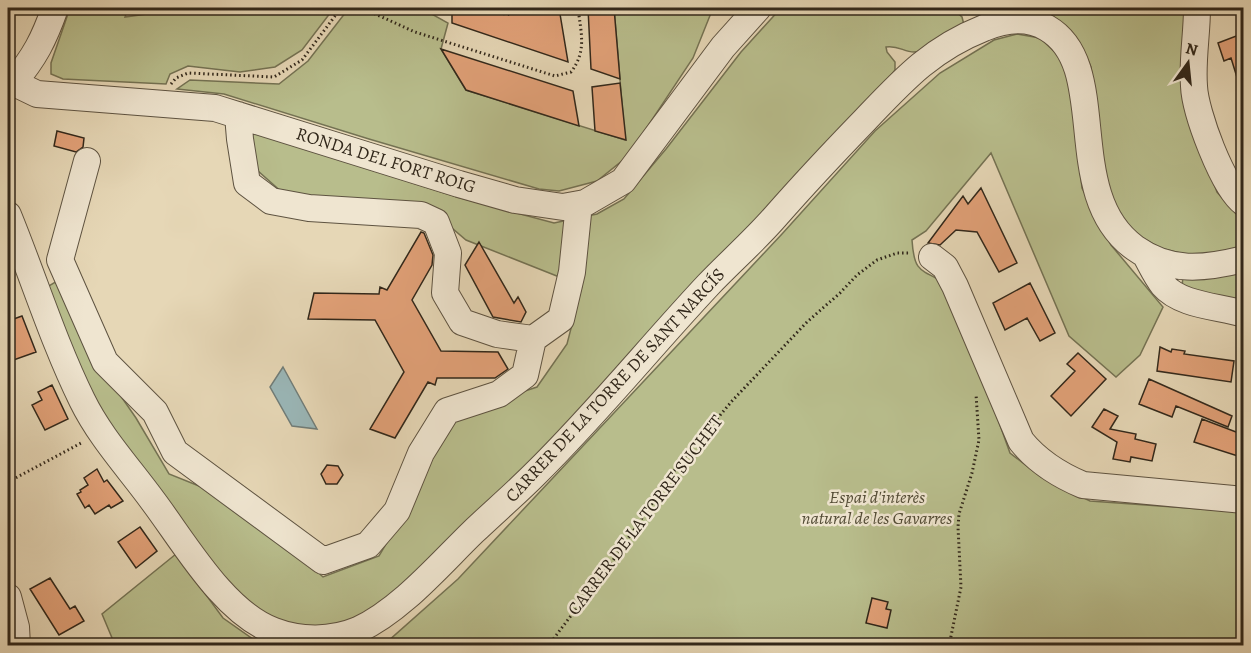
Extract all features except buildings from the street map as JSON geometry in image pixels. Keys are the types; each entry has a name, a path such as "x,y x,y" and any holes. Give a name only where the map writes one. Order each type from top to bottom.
{"street":[{"name":"RONDA DEL FORT ROIG","path":"55,8 43,41 29,64 10,81 37,94 214,108 515,200 563,207 579,204 605,193 623,181 723,47 758,8"},
{"path":"1197,8 1193,74 1195,98 1223,177 1234,194 1244,203"},
{"name":"CARRER DE LA TORRE DE SANT NARCÍS","path":"8,215 79,394 101,432 188,549 230,600 248,617 271,630 292,636 317,638 337,637 358,629 379,618 410,593 537,472 711,281 762,232 901,81 933,54 986,27 1014,19 1042,25 1053,32 1069,48 1078,68 1099,198 1108,220 1125,241 1146,256 1178,266 1201,269 1244,259"},
{"path":"238,115 247,183 271,201 309,208 421,215 436,222 448,253 445,293 462,322 497,333 533,339"},
{"path":"87,161 60,260 105,362 154,412 175,452 323,561 368,545 397,511 421,453 447,411 499,394 525,375 533,339 561,319 572,272 579,204"},
{"path":"1146,256 1164,285 1175,295 1244,314"},
{"path":"932,257 945,267 955,286 1021,441 1038,459 1068,479 1093,486 1244,500"},
{"path":"8,597 16,627 17,645"}],"path":[{"path":"149,103 176,78 188,73 274,76 303,60 340,8"},
{"path":"362,8 415,32 555,76 571,72 578,63 582,50 578,8"},
{"path":"491,8 507,15 518,8"},
{"name":"CARRER DE LA TORRE SUCHET","path":"548,645 614,559 701,436 807,322 857,275 877,260 897,253 917,252 932,257"},
{"path":"949,645 961,587 959,514 972,473 979,440 975,385 977,373 982,369 990,370"},
{"path":"8,482 101,432"},
{"path":"1241,645 1244,639"}],"green space":[{"path":"70,8 128,8 125,17 190,8 334,8 302,50 275,67 240,72 188,66 170,74 166,84 63,79 51,74 51,63"},
{"path":"349,8 421,8 448,23 441,49 466,90 625,140 614,8 713,8 693,58 628,156 597,181 559,191 539,189 224,94 177,89 190,80 279,84 308,61"},
{"path":"781,8 952,8 962,17 964,25 934,46 920,51 910,52 886,47 895,62 895,70 890,77 527,470 397,592 353,622 322,630 280,623 242,601 106,424 87,390 47,287 62,278 95,359 136,418 169,474 204,488 270,529 323,577 379,556 401,519 455,414 537,387 567,344 582,286 466,240 432,211 284,194 257,170 251,131 457,197 554,223 597,214 624,199 741,52"},
{"path":"1033,8 1186,8 1184,103 1217,192 1230,207 1243,214 1243,249 1192,256 1160,248 1141,237 1125,223 1104,187 1091,67 1082,47 1066,27"},
{"name":"Espai d'interès natural de les Gavarres","path":"1017,34 1040,38 1061,58 1069,76 1082,188 1111,245 1163,307 1140,355 1116,377 1069,336 991,153 926,231 912,240 916,263 923,271 944,282 1010,453 1041,477 1090,501 1243,512 1243,645 378,646 388,641 458,579 782,234 875,131 940,73 994,40"},
{"path":"1243,269 1243,303 1182,287 1183,276"},
{"path":"176,554 223,618 253,639 269,645 115,645 102,614"}],"water":[{"path":"283,367 317,429 292,426 270,387"}]}
